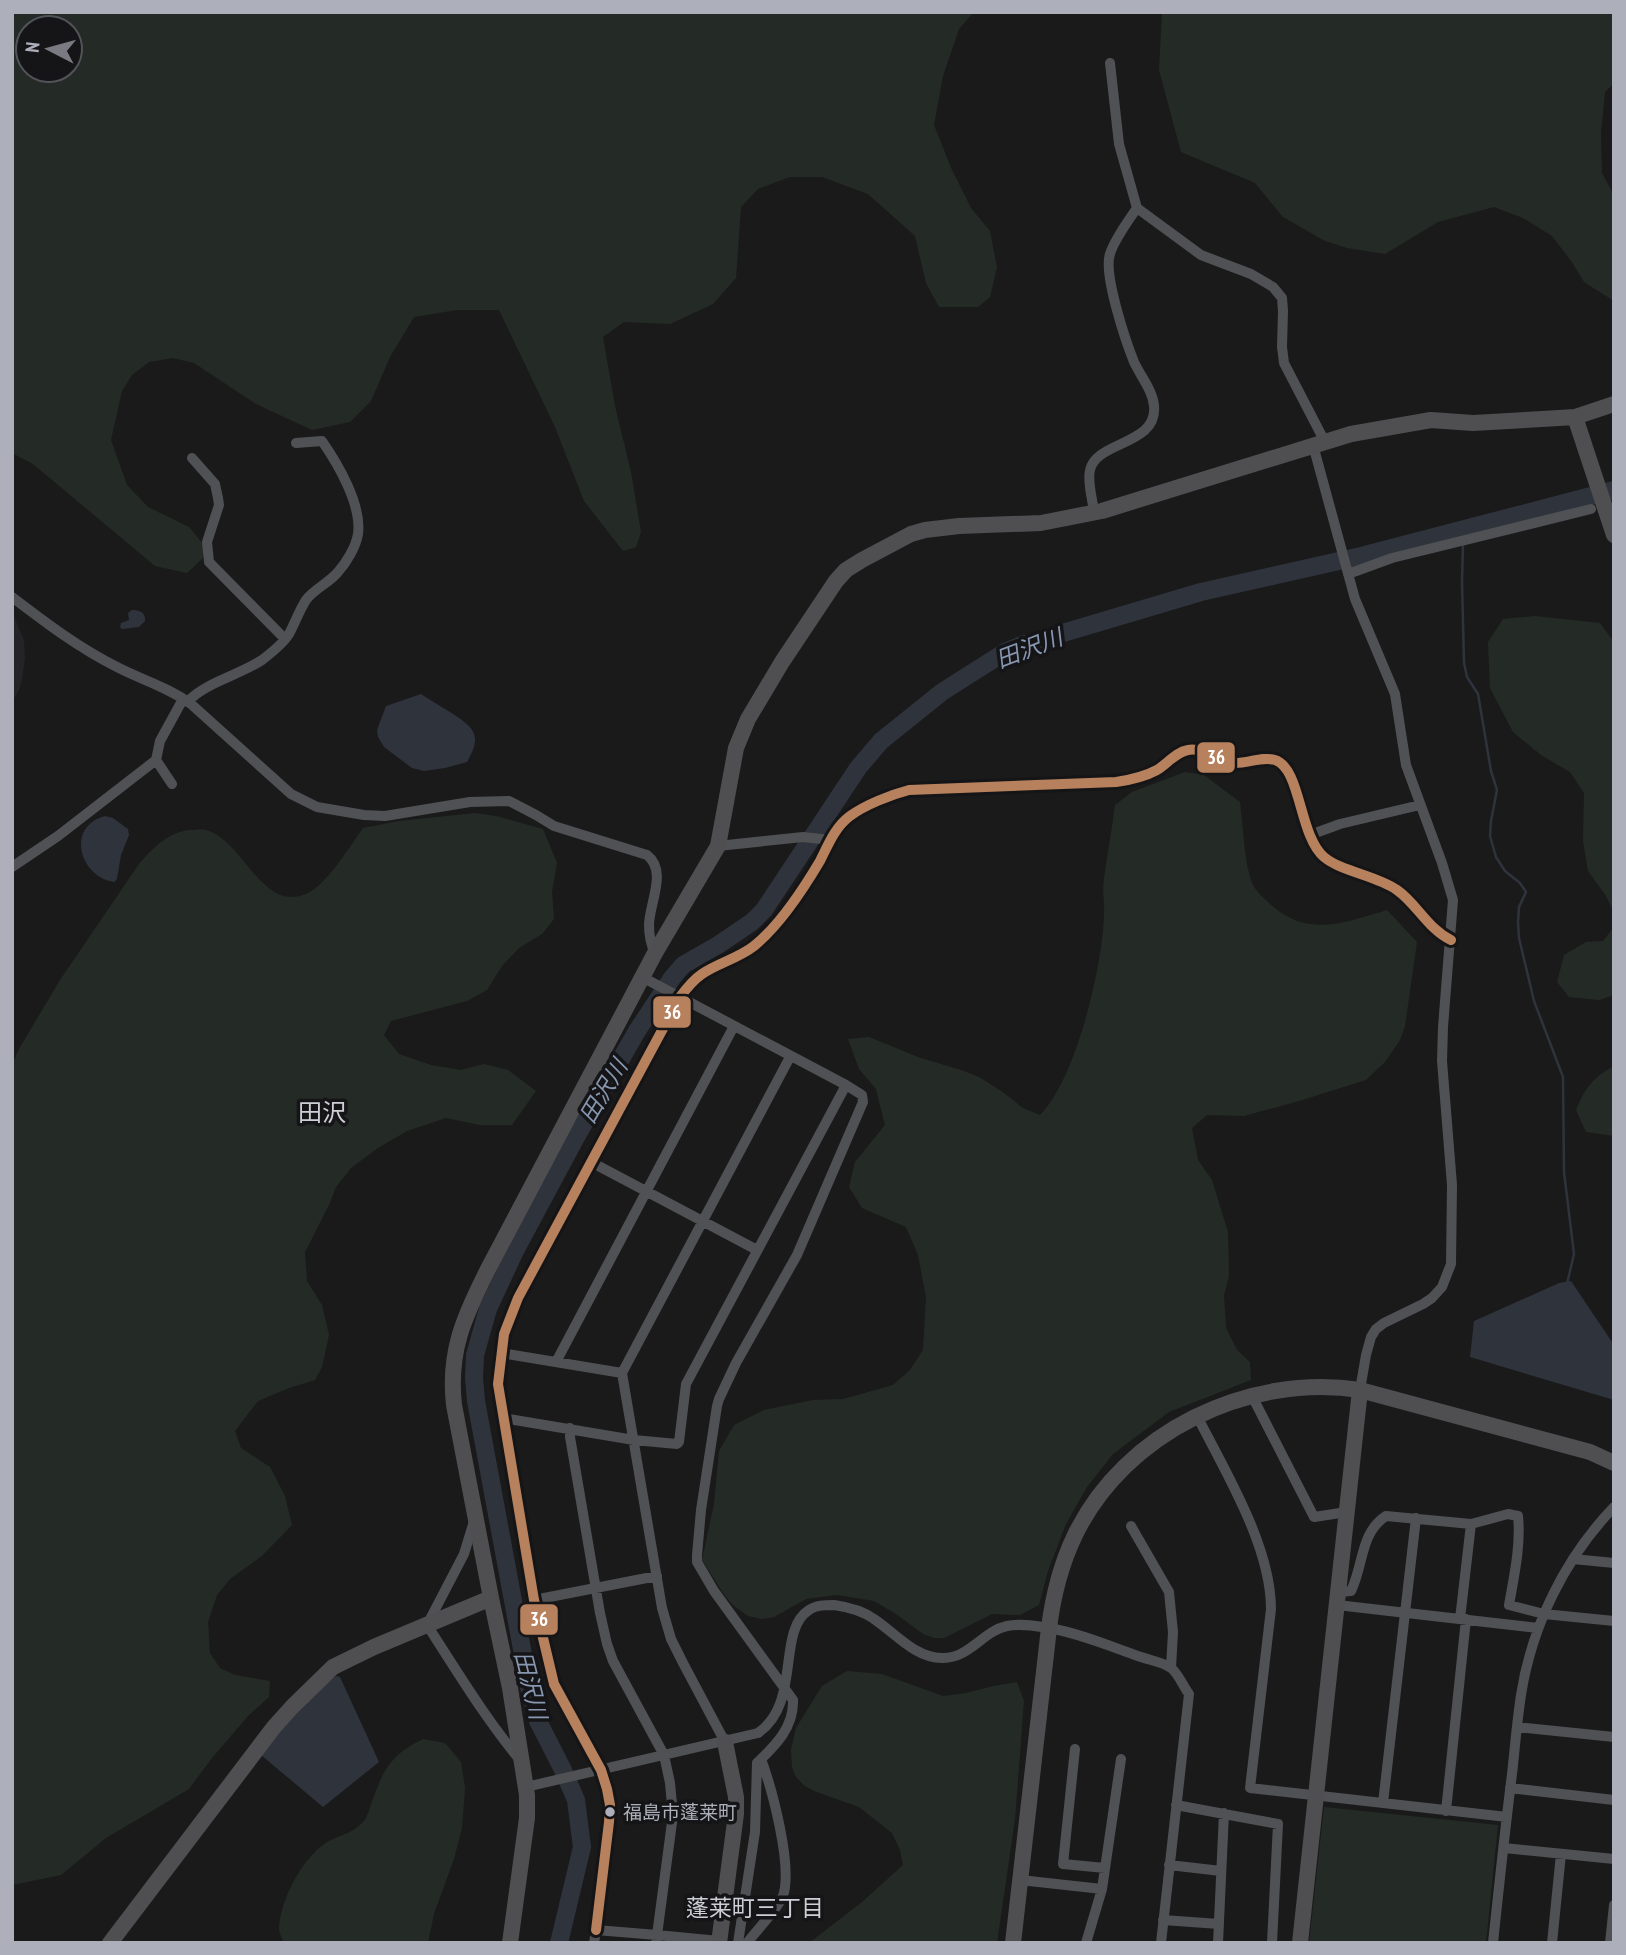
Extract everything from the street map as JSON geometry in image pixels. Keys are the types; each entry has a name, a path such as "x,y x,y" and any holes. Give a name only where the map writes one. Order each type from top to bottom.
{"street":[{"path":"1110,63 1119,144 1137,208 1201,255 1251,274 1273,287 1282,298 1284,363 1319,443 1355,598 1395,694 1406,765 1453,900 1442,1061 1452,1185 1451,1264 1442,1287 1432,1298 1377,1329 1371,1337 1366,1355 1300,1943"},
{"path":"1094,513 1090,469 1094,462 1105,452 1138,436 1153,416 1151,394 1126,343 1108,265 1110,254 1137,208"},
{"path":"510,1943 527,1818 526,1787 510,1688 454,1405 453,1362 459,1336 466,1314 487,1271 642,977 718,846 736,748 748,719 823,600 846,570 911,534 925,530 1041,523 1094,513 1351,434 1432,420 1473,423 1575,417 1614,404"},
{"path":"1575,417 1614,535"},
{"path":"172,784 156,760 160,741 185,700 264,658 285,639 307,599 338,573 353,550 358,536 358,523 342,473 322,441 296,443"},
{"path":"192,458 215,484 218,498 219,505 207,542 209,562 285,639"},
{"path":"1348,574 1392,558 1591,509"},
{"path":"12,597 72,642 116,667 185,700 291,794 317,807 364,816 385,816 470,802 509,801 563,830 647,855 652,859 657,872 649,925 655,953"},
{"path":"594,1943 610,1805 601,1770 554,1684 534,1600 503,1418 498,1384 501,1353 504,1334 519,1298 680,997 691,982 754,947 772,928 820,861 825,839 849,816 881,800 909,790 1138,779 1154,772 1184,751 1191,750 1203,751 1219,760 1233,763 1273,759 1287,767 1310,835 1323,857 1384,882 1409,899 1441,936 1451,940"},
{"path":"12,867 58,836 156,760"},
{"path":"1310,835 1340,824 1420,805"},
{"path":"718,846 803,836 825,839"},
{"path":"642,977 846,1085 862,1095 863,1102 797,1255 719,1399 701,1510 696,1555 700,1569 793,1700 793,1716 787,1728 778,1742 757,1763 755,1832 738,1943"},
{"path":"556,1362 734,1026"},
{"path":"596,1930 656,1939 719,1942 736,1797 725,1742 671,1639 662,1608 622,1373 790,1056"},
{"path":"503,1418 634,1440 677,1444 686,1384 846,1085"},
{"path":"591,1161 757,1250"},
{"path":"501,1353 622,1373"},
{"path":"1013,1943 1055,1591 1068,1550 1086,1514 1110,1482 1159,1438 1220,1406 1252,1396 1332,1387 1360,1390 1590,1452 1614,1463"},
{"path":"1252,1396 1314,1517 1347,1512"},
{"path":"1198,1416 1259,1545 1270,1585 1272,1609 1250,1788 1507,1816"},
{"path":"570,1428 600,1613 612,1661 664,1755 670,1783 673,1815 656,1939"},
{"path":"1493,1943 1521,1693 1530,1652 1544,1615 1573,1559 1614,1507"},
{"path":"1338,1599 1351,1591 1357,1580 1369,1532 1376,1522 1386,1516 1471,1524 1508,1514 1518,1517 1518,1544 1509,1605 1544,1615 1614,1621"},
{"path":"428,1625 464,1554 476,1516"},
{"path":"1382,1803 1416,1518"},
{"path":"1446,1811 1471,1524"},
{"path":"1131,1526 1169,1592 1173,1632 1171,1668"},
{"path":"1573,1559 1614,1563"},
{"path":"534,1600 657,1576"},
{"path":"110,1943 274,1727 333,1667 491,1598"},
{"path":"1338,1599 1405,1613 1538,1628"},
{"path":"526,1787 725,1742 758,1733 768,1727 781,1705 796,1626 807,1611 817,1606 848,1607 873,1618 906,1644 941,1658 954,1657 972,1648 990,1632 1007,1626 1049,1628 1171,1668 1189,1694 1161,1943"},
{"path":"428,1625 503,1740 522,1762"},
{"path":"1517,1727 1614,1737"},
{"path":"1075,1749 1063,1864 1105,1868"},
{"path":"747,1943 782,1899 786,1885 786,1856 761,1759"},
{"path":"1086,1943 1102,1889 1121,1759"},
{"path":"1510,1788 1614,1800"},
{"path":"1176,1805 1278,1824 1272,1943"},
{"path":"1218,1943 1224,1812"},
{"path":"1504,1849 1614,1859"},
{"path":"1552,1943 1562,1854"},
{"path":"1170,1865 1222,1871"},
{"path":"1020,1880 1102,1889"},
{"path":"1610,1943 1614,1905"},
{"path":"1163,1920 1219,1924"}],"shaded area":[{"path":"12,12 974,12 959,29 943,76 934,125 971,208 990,231 997,267 990,297 978,307 939,307 926,283 915,236 868,194 822,177 790,177 758,189 741,207 736,278 713,304 670,324 624,322 603,337 641,532 636,547 623,551 584,501 555,427 499,310 457,310 414,317 390,357 371,401 350,422 312,430 256,404 194,363 173,358 149,362 132,375 122,391 111,440 127,485 148,507 189,527 203,544 203,558 187,573 155,566 33,464 12,453"},
{"path":"1162,12 1614,12 1614,83 1605,92 1601,132 1602,173 1614,195 1614,301 1584,282 1552,236 1523,218 1494,207 1438,222 1385,254 1347,248 1325,241 1283,217 1255,183 1181,152 1159,70"},
{"path":"132,610 142,612 145,621 139,627 122,629 121,623 129,620 128,613"},
{"path":"12,612 24,640 25,659 19,690 12,702"},
{"path":"1535,616 1600,623 1614,642 1614,913 1606,896 1588,871 1583,841 1584,793 1570,772 1541,755 1513,732 1490,688 1488,642 1503,619"},
{"path":"421,694 458,717 474,732 474,745 467,762 424,771 412,768 384,747 377,730 386,706"},
{"path":"1185,772 1204,775 1240,802 1245,854 1252,883 1262,897 1284,915 1298,921 1326,925 1387,910 1417,942 1405,1026 1400,1040 1385,1062 1366,1080 1244,1116 1207,1115 1192,1128 1198,1160 1212,1180 1228,1232 1229,1276 1224,1295 1226,1328 1237,1350 1250,1362 1251,1380 1169,1412 1113,1454 1087,1487 1066,1524 1048,1571 1039,1605 1020,1615 992,1614 944,1638 923,1634 874,1601 837,1595 806,1599 774,1617 762,1619 748,1616 725,1596 702,1560 714,1504 719,1451 734,1425 764,1410 813,1400 843,1399 893,1385 910,1370 923,1350 926,1297 918,1255 906,1227 862,1208 849,1187 855,1162 885,1125 876,1089 859,1069 848,1039 869,1037 918,1057 964,1071 981,1078 1023,1108 1040,1115 1065,1076 1085,1022 1102,939 1103,884 1115,805 1132,792"},
{"path":"475,813 543,829 557,863 552,892 554,919 542,934 519,948 502,966 487,990 467,1001 391,1021 384,1035 399,1054 431,1065 461,1070 484,1064 508,1070 536,1091 512,1125 480,1125 446,1118 407,1131 351,1168 336,1187 305,1252 307,1281 322,1305 329,1335 322,1367 315,1380 258,1401 235,1431 241,1448 270,1467 285,1496 292,1525 262,1556 230,1579 217,1595 208,1622 210,1653 220,1668 235,1675 270,1681 269,1697 248,1716 189,1789 106,1838 61,1875 12,1885 12,1065 60,980 139,864 168,837 190,830 206,830 219,836 266,885 278,894 292,897 315,889 338,864 363,828 399,821"},
{"path":"105,816 113,818 128,829 129,835 114,882 93,871 82,851 81,840 85,830"},
{"path":"1614,927 1614,995 1599,1000 1569,997 1557,982 1564,955 1586,942 1603,941"},
{"path":"1614,1066 1614,1136 1586,1132 1576,1110 1590,1084"},
{"path":"1571,1281 1614,1345 1614,1400 1470,1357 1474,1321 1559,1283"},
{"path":"847,1671 882,1674 943,1696 1017,1682 1024,1701 1015,1819 997,1943 809,1943 862,1902 903,1865 892,1833 859,1807 805,1786 796,1777 792,1767 791,1749 796,1728 822,1686"},
{"path":"337,1676 340,1677 379,1762 323,1807 261,1755 301,1704"},
{"path":"423,1739 445,1743 461,1762 465,1788 462,1828 434,1914 428,1943 284,1943 279,1930 281,1916 289,1891 302,1867 319,1848 347,1834 364,1821 381,1778 391,1763 404,1750"},
{"path":"1324,1807 1498,1825 1486,1943 1309,1943"}],"waterway":[{"name":"田沢川","path":"559,1943 582,1847 576,1800 538,1721 529,1687 476,1401 475,1355 488,1309 515,1251 637,1031 672,978 683,965 752,922 764,910 858,768 881,741 942,692 1005,652 1201,592 1361,556 1614,490"},
{"path":"1463,543 1464,663 1467,677 1478,694 1491,771 1497,790 1490,836 1496,857 1505,871 1520,883 1526,892 1519,907 1519,938 1534,1001 1563,1077 1564,1172 1574,1254 1567,1284"}],"transit line":[{"name":"36","path":"596,1930 610,1805 601,1770 554,1684 534,1600 498,1384 504,1334 518,1298 687,988 702,974 748,950 763,938 799,894 840,825 870,804 909,790 1116,782 1152,772 1188,750 1200,751 1233,763 1270,759 1284,766 1295,789 1309,834 1324,857 1397,890 1436,930 1451,940"}],"place":[{"name":"福島市蓬莱町","path":"610,1812"}],"district":[{"name":"田沢","path":"322,1112"},
{"name":"蓬莱町三丁目","path":"755,1907"}]}
